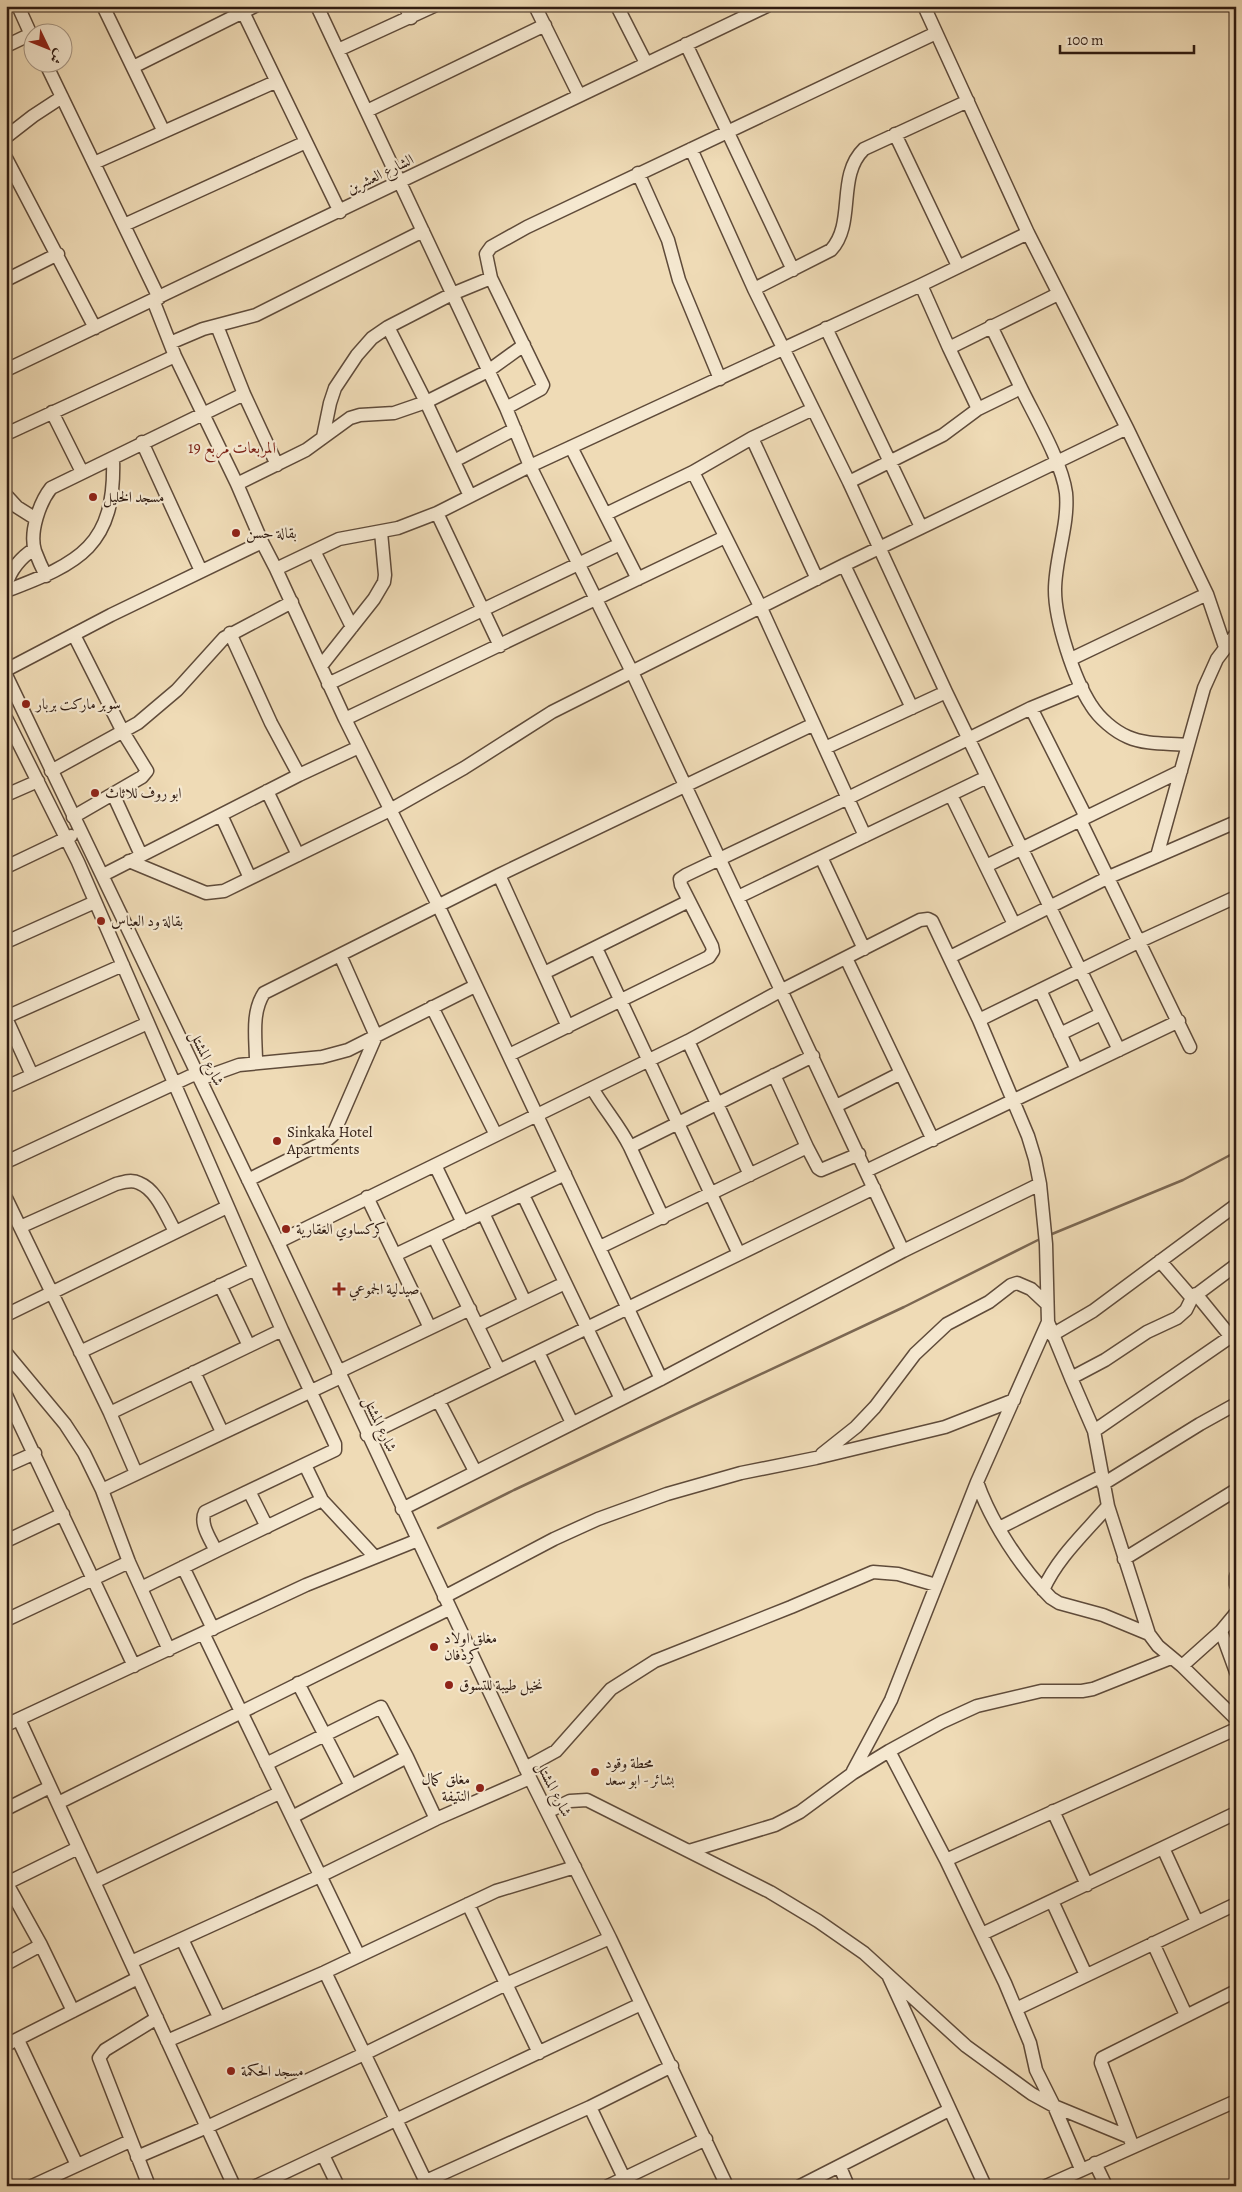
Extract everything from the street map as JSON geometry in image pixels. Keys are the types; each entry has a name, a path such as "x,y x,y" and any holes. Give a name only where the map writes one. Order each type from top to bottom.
{"street":[{"path":"18,6 26,22"},
{"path":"103,6 163,130"},
{"path":"317,6 506,408 530,466 632,672 903,1251"},
{"path":"405,6 411,18"},
{"path":"338,50 434,6"},
{"path":"534,6 579,96"},
{"path":"617,6 646,63"},
{"name":"الشارع العشرين","path":"6,370 340,212 767,6"},
{"path":"938,6 925,9 1028,233 1127,428 1207,594 1225,647"},
{"path":"133,67 249,9 276,82 340,212"},
{"path":"367,111 545,26"},
{"path":"506,408 543,387 492,278 486,254 491,247 527,227 936,34"},
{"path":"6,46 22,39"},
{"path":"686,44 793,270"},
{"path":"50,72 124,225 156,299 175,356 237,484 328,684 438,905 661,1379"},
{"path":"94,163 163,130 276,82"},
{"path":"6,137 25,121 62,97"},
{"path":"754,290 831,250 839,241 844,224 846,192 850,175 858,155 864,149 968,102"},
{"path":"896,134 958,266"},
{"path":"124,225 306,142"},
{"path":"691,149 754,290 849,482 946,692 1119,1050"},
{"path":"6,158 58,254 95,328"},
{"path":"638,174 668,240 679,280 720,379"},
{"path":"170,343 217,326 256,315 423,231"},
{"path":"276,569 351,536 398,528 437,513 530,466 921,285 1028,233"},
{"path":"6,280 58,254"},
{"path":"323,437 330,403 343,376 372,338 388,327 452,294 492,278"},
{"path":"921,285 978,409"},
{"path":"949,348 1058,294"},
{"path":"217,326 244,394 276,465"},
{"path":"991,326 1064,480 1066,511 1057,564 1055,591 1060,625 1082,687 1092,707 1118,732 1130,738 1147,742 1188,745"},
{"path":"388,327 470,496"},
{"path":"826,328 921,527"},
{"path":"237,484 306,450 350,418 360,415 394,413 426,402 488,371 524,345"},
{"path":"7,433 175,356"},
{"path":"849,482 943,434 978,409 1021,388"},
{"path":"46,576 34,549 36,519 40,506 52,488 142,442 244,394"},
{"path":"606,514 693,472 752,438 813,409"},
{"path":"52,412 82,472"},
{"path":"129,861 206,893 224,891 390,810 464,768 552,712 880,547 1127,428"},
{"path":"454,461 515,429"},
{"path":"752,438 817,579"},
{"path":"142,442 201,570"},
{"path":"571,447 638,579"},
{"path":"6,591 46,576 76,560 88,549 105,519 112,494 112,458"},
{"path":"693,472 761,608 865,836"},
{"path":"6,495 17,507 36,519"},
{"path":"437,513 500,646"},
{"path":"321,666 384,582 381,532"},
{"path":"345,719 597,600 725,537"},
{"path":"6,670 201,570 262,542"},
{"path":"328,684 620,544"},
{"path":"6,585 18,561 34,549"},
{"path":"314,551 352,627"},
{"path":"844,565 912,708"},
{"path":"1071,659 1207,594"},
{"path":"51,771 138,723 177,690 230,633 292,602"},
{"path":"230,633 270,723 299,775"},
{"path":"1157,856 1209,674 1225,647 1236,634"},
{"path":"73,818 142,777 147,771 123,732 74,635"},
{"name":"شارع المشتل","path":"6,675 278,1242 527,1773 672,2066 727,2186"},
{"path":"509,1055 709,957 712,952 712,946 680,879 1031,708 1082,687"},
{"path":"825,748 946,692"},
{"path":"1031,708 1190,1047"},
{"path":"7,720 95,902 227,1207 336,1448 305,1465 205,1512 202,1517 216,1551"},
{"path":"256,1062 256,1016 258,1002 264,993 499,875 814,724"},
{"path":"103,875 221,814 358,747"},
{"path":"986,866 1180,771"},
{"path":"738,897 987,778"},
{"path":"6,795 38,781"},
{"path":"267,791 298,854"},
{"path":"112,794 141,855"},
{"path":"951,795 1014,924"},
{"path":"221,814 250,878"},
{"path":"950,957 1048,906 1109,877 1236,822"},
{"path":"6,868 66,839 80,830"},
{"path":"821,857 864,948"},
{"path":"499,875 568,1027"},
{"path":"979,1020 1140,941 1236,897"},
{"path":"544,973 689,901"},
{"path":"6,942 95,902"},
{"path":"278,1242 688,1041 782,990 920,920 928,919 932,921 979,1020 1028,1136 1040,1184 1046,1244 1047,1304 1050,1328 1094,1431 1108,1506 1149,1634 1158,1646 1182,1666 1235,1720 1132,1778 1053,1811 946,1860"},
{"path":"596,948 739,1254"},
{"path":"248,1180 326,1141 332,1135 376,1036 340,955"},
{"path":"846,958 933,1140"},
{"path":"32,1075 6,1017 123,965"},
{"path":"6,1162 174,1085 198,1076 256,1062 322,1057 348,1050 475,986"},
{"path":"1040,990 1077,1070"},
{"path":"432,1007 496,1135"},
{"path":"1060,1034 1101,1014"},
{"path":"866,1171 1014,1102 1179,1021"},
{"path":"6,1087 148,1023"},
{"path":"688,1041 750,1175"},
{"path":"630,1147 813,1056"},
{"path":"836,1106 901,1074"},
{"path":"774,1076 818,1168 821,1170 858,1154"},
{"path":"592,1088 605,1111 622,1131 662,1218"},
{"path":"600,1247 807,1147"},
{"path":"435,1165 463,1223"},
{"path":"395,1255 565,1174"},
{"path":"20,1227 116,1184 129,1181 139,1182 147,1188 155,1197 175,1232"},
{"path":"402,1509 661,1379 903,1251 1040,1184"},
{"path":"367,1435 874,1188"},
{"path":"523,1195 621,1399"},
{"path":"367,1197 430,1328"},
{"path":"6,1198 110,1413 136,1473"},
{"path":"853,1773 891,1700 977,1482 1014,1400 1050,1328 1092,1311 1236,1205"},
{"path":"6,1314 227,1207"},
{"path":"483,1213 525,1302"},
{"path":"434,1237 499,1370"},
{"path":"1094,1431 1233,1335 1160,1261"},
{"path":"1071,1378 1105,1360 1147,1332 1177,1318 1186,1310 1194,1296 1236,1266"},
{"path":"80,1352 256,1269"},
{"path":"478,1325 565,1283"},
{"path":"816,1458 856,1427 876,1406 915,1354 947,1324 989,1302 1011,1285 1017,1283 1031,1289 1047,1304"},
{"path":"220,1285 250,1346"},
{"path":"102,1490 310,1391 470,1309"},
{"path":"110,1413 282,1330"},
{"path":"538,1352 572,1423"},
{"path":"6,1353 75,1438 102,1490 130,1562 169,1650"},
{"path":"194,1372 222,1432"},
{"path":"6,1396 35,1453 134,1666"},
{"path":"438,1400 475,1471"},
{"path":"58,1804 298,1683 447,1603 554,1539 598,1519 667,1494 741,1473 816,1458 945,1427 1014,1400"},
{"path":"999,1528 1103,1480 1236,1404"},
{"path":"6,1466 35,1453"},
{"path":"305,1465 322,1500 375,1557"},
{"path":"977,1482 984,1502 999,1528 1043,1590 1059,1603 1103,1615 1149,1634"},
{"path":"1124,1559 1236,1490"},
{"path":"249,1491 267,1527"},
{"path":"141,1588 322,1500"},
{"path":"1043,1590 1050,1574 1061,1558 1108,1506"},
{"path":"6,1541 63,1514"},
{"path":"6,1725 306,1585 418,1540"},
{"path":"6,1620 130,1562"},
{"path":"183,1567 240,1711 359,1956"},
{"path":"131,1962 320,1876 527,1773 556,1751 611,1689 655,1661 873,1572 898,1574 936,1585"},
{"path":"1236,1576 1236,1585"},
{"path":"1182,1666 1221,1631 1236,1613"},
{"path":"1221,1631 1236,1672"},
{"path":"689,1851 776,1825 800,1812 853,1773 889,1751 942,1722 977,1706 1041,1691 1082,1691 1093,1689 1171,1658"},
{"path":"298,1683 351,1786"},
{"path":"266,1764 381,1707 436,1819"},
{"path":"19,1719 234,2186"},
{"path":"889,1751 982,1934 1030,2042 1036,2070 1081,2169"},
{"path":"292,1817 407,1757"},
{"path":"6,1809 50,1787"},
{"path":"94,1882 279,1793"},
{"path":"547,1812 570,1800 587,1800 770,1892 864,1953 966,2046 1032,2094 1131,2142"},
{"path":"1053,1811 1087,1885"},
{"path":"982,1934 1236,1813"},
{"path":"73,2011 7,1883 78,1848"},
{"path":"1163,1848 1197,1922"},
{"path":"168,2042 219,2017 325,1972 496,1891 575,1868"},
{"path":"1052,1901 1086,1975"},
{"path":"468,1904 539,2053"},
{"path":"1016,2009 1236,1904"},
{"path":"137,2158 364,2054 506,1984 610,1938"},
{"path":"182,1939 219,2017"},
{"path":"1153,1943 1186,2015"},
{"path":"6,1964 40,1945"},
{"path":"325,1972 427,2183 590,2107 672,2066"},
{"path":"887,1972 985,2186"},
{"path":"77,2165 12,2042 138,1978"},
{"path":"1131,2142 1101,2060 1104,2056 1236,1990"},
{"path":"256,2186 641,2004"},
{"path":"149,2186 99,2058 105,2050 157,2018"},
{"path":"1046,2186 1095,2163 1131,2142 1236,2101"},
{"path":"590,2107 624,2178"},
{"path":"800,2186 949,2110"},
{"path":"608,2186 706,2139"},
{"path":"32,2186 130,2141"},
{"path":"322,2155 338,2186"},
{"path":"1095,2163 1106,2186"},
{"path":"840,2167 848,2186"},
{"path":"282,2174 288,2186"}],"waterway":[{"path":"1052,1234 1183,1180 1236,1152"},
{"path":"438,1528 514,1490 904,1307 1038,1240"}],"place":[{"name":"مسجد الخليل","path":"93,497"},
{"name":"بقالة حسن","path":"236,533"},
{"name":"سوبر ماركت بربار","path":"26,704"},
{"name":"ابو روف للاثاث","path":"95,793"},
{"name":"بقالة ود العباس","path":"101,921"},
{"name":"Sinkaka Hotel Apartments","path":"277,1141"},
{"name":"كركساوي العقارية","path":"286,1229"},
{"name":"صيدلية الجموعي","path":"339,1289"},
{"name":"مغلق اولاد كردفان","path":"434,1647"},
{"name":"نخيل طيبة للتسوق","path":"449,1685"},
{"name":"محطة وقود بشائر - ابو سعد","path":"595,1772"},
{"name":"مغلق كمال النتيفة","path":"480,1788"},
{"name":"مسجد الحكمة","path":"231,2071"}],"district":[{"name":"المربعات مربع 19","path":"232,447"}]}
